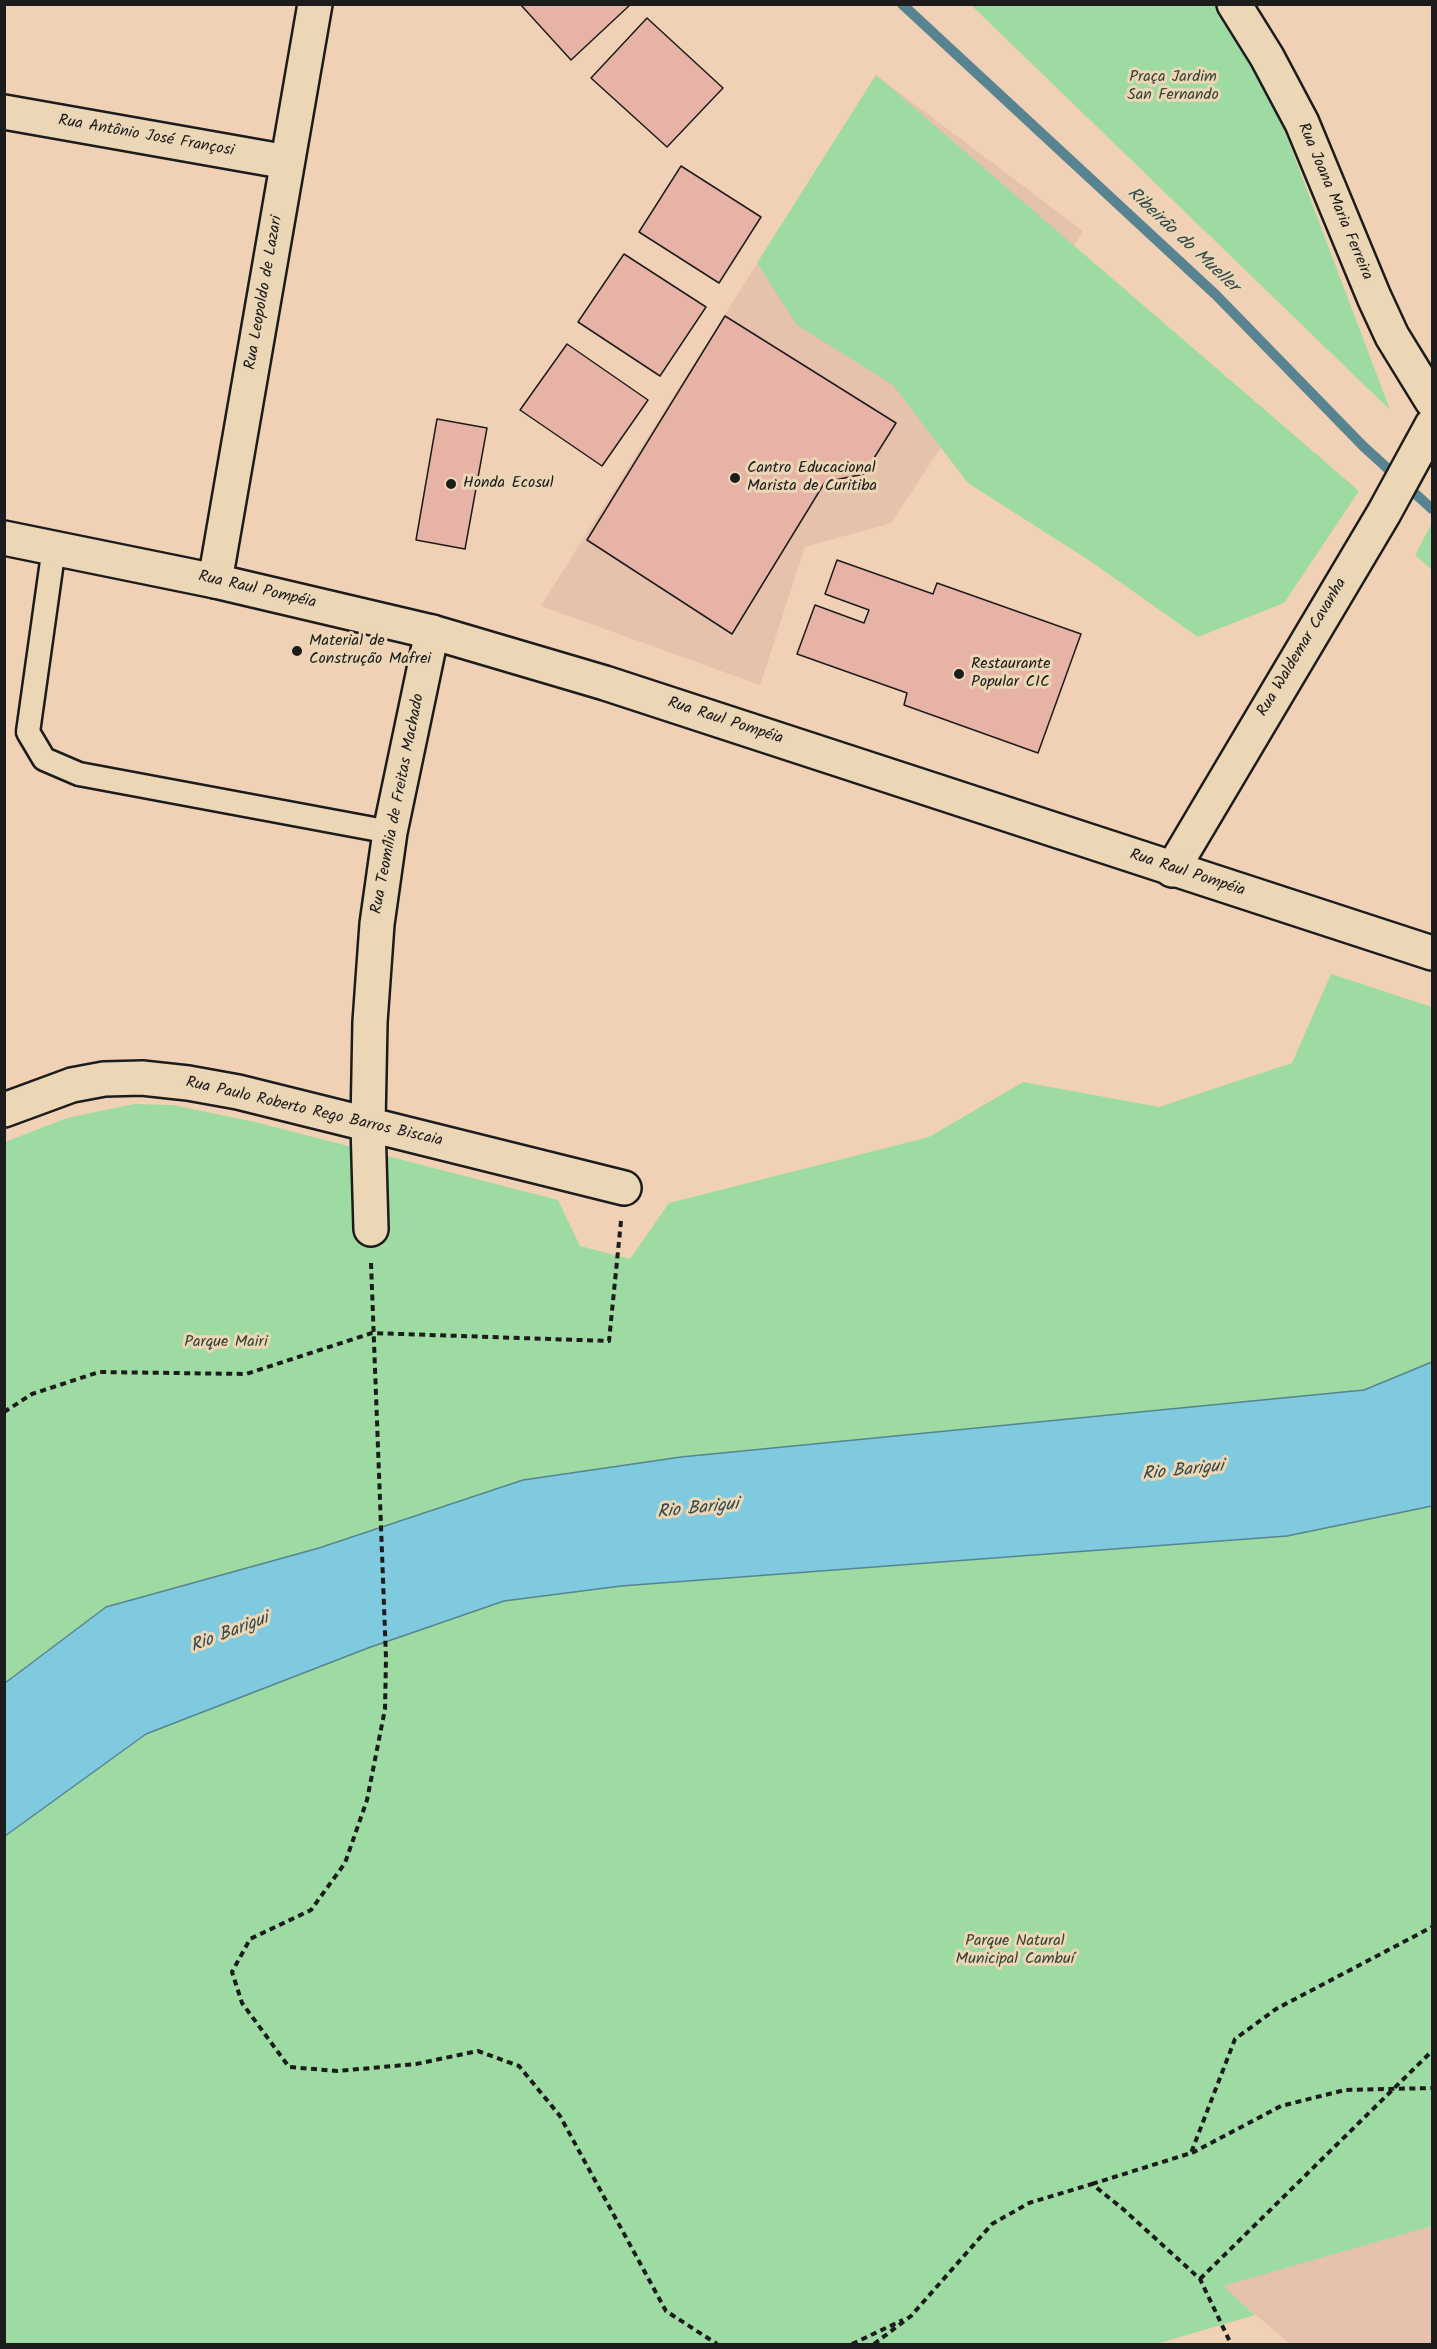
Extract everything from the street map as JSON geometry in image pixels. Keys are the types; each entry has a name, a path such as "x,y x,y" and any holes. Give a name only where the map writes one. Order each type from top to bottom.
{"street":[{"name":"Rua Leopoldo de Lazari","path":"215,581 315,4"},
{"name":"Rua Joana Maria Ferreira","path":"1233,4 1267,57 1302,123 1392,336 1432,400"},
{"name":"Rua Antônio José Françosi","path":"4,112 287,162"},
{"name":"Rua Waldemar Cavanha","path":"1172,870 1384,513 1426,436"},
{"name":"Rua Raul Pompéia","path":"4,538 215,581 432,632 659,701 1432,953"},
{"name":"Rua Teomília de Freitas Machado","path":"370,1229 368,1124 372,973 390,832 432,632"},
{"name":"Rua Paulo Roberto Rego Barros Biscaia","path":"4,1110 72,1085 104,1079 142,1078 188,1083 238,1092 624,1188"}],"lane":[{"path":"54,547 28,732 44,759 79,774 390,832"}],"path":[{"path":"4,1412 32,1394 99,1372 246,1374 372,1334 609,1341 624,1188"},
{"path":"370,1229 372,1334 386,1658 385,1709 367,1800 345,1863 311,1910 250,1939 232,1972 242,2003 289,2067 337,2071 416,2064 478,2051 519,2066 560,2116 666,2312 717,2344"},
{"path":"1191,2153 1234,2039 1276,2009 1432,1928"},
{"path":"1200,2279 1432,2051"},
{"path":"874,2344 911,2316 992,2224 1029,2203 1191,2153 1281,2106 1345,2090 1432,2088"},
{"path":"1092,2184 1200,2279 1231,2344"},
{"path":"852,2344 911,2316"}],"shaded area":[{"path":"876,75 1083,231 891,523 805,547 760,685 541,606"},
{"path":"1432,2226 1432,2344 1290,2344 1222,2286"}],"green space":[{"name":"Praça Jardim San Fernando","path":"971,5 1216,5 1252,60 1287,137 1390,410"},
{"path":"876,75 1359,491 1284,603 1198,637 1090,561 968,483 893,385 797,325 757,263"},
{"path":"1432,523 1432,570 1415,555"},
{"name":"Parque Mairi","path":"1331,974 1432,1007 1432,1362 1364,1390 681,1457 523,1480 319,1548 106,1607 5,1683 5,1142 67,1118 134,1104 173,1105 255,1122 558,1200 580,1246 630,1259 669,1203 929,1137 1023,1082 1159,1107 1292,1063"},
{"name":"Parque Natural Municipal Cambuí","path":"1432,1506 1432,2226 1223,2286 1255,2315 1156,2344 5,2344 4,1836 146,1734 368,1648 504,1601 621,1586 1287,1536"}],"water":[{"name":"Rio Barigui","path":"1432,1362 1432,1506 1287,1536 621,1586 504,1601 368,1648 146,1734 5,1836 5,1683 106,1607 319,1548 523,1480 681,1457 1364,1390"}],"building":[{"path":"520,4 631,4 571,60"},
{"path":"647,18 723,88 667,147 591,78"},
{"path":"681,166 761,217 719,283 639,232"},
{"path":"624,254 706,307 660,376 578,322"},
{"name":"Cantro Educacional Marista de Curitiba","path":"725,316 896,423 864,474 825,482 732,634 587,540"},
{"path":"567,344 648,400 602,466 520,410"},
{"name":"Honda Ecosul","path":"437,419 487,428 465,549 416,540"},
{"name":"Restaurante Popular CIC","path":"837,560 933,594 937,583 1081,634 1038,753 904,705 907,693 797,654 815,605 864,623 869,610 825,594"}],"waterway":[{"name":"Ribeirão do Mueller","path":"902,4 1216,295 1363,446 1432,509"}],"place":[{"name":"Cantro Educacional Marista de Curitiba","path":"735,478"},
{"name":"Honda Ecosul","path":"451,484"},
{"name":"Material de Construção Mafrei","path":"297,651"},
{"name":"Restaurante Popular CIC","path":"959,674"}]}
